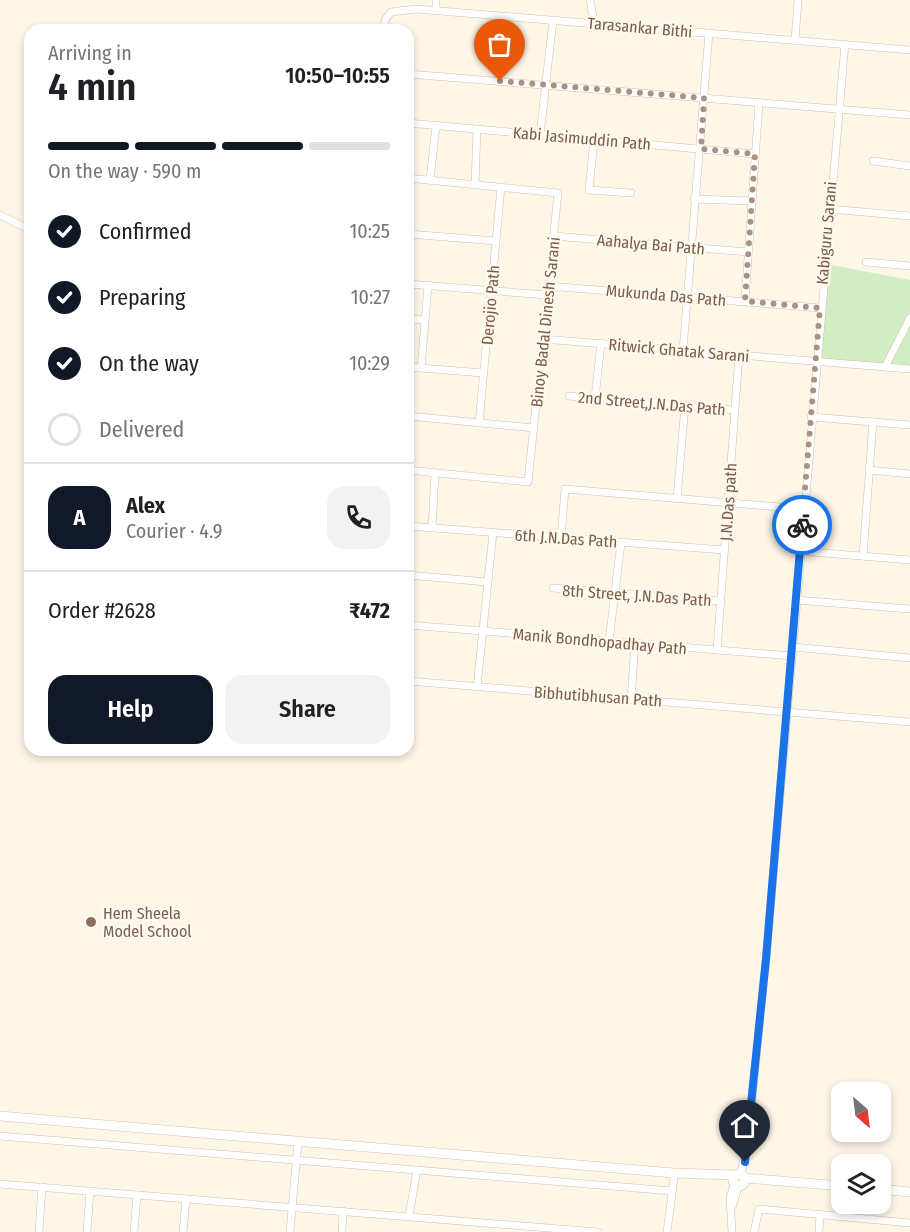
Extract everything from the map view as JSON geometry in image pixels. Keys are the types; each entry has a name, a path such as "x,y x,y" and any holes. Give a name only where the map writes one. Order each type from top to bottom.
{"street":[{"path":"385,24 392,12 402,9 436,10 436,0"},
{"path":"590,0 594,23"},
{"path":"795,40 798,0"},
{"name":"Tarasankar Bithi","path":"436,10 910,50"},
{"path":"540,135 553,20"},
{"path":"683,350 709,33"},
{"name":"Kabiguru Sarani","path":"732,1232 732,1207 745,1156 788,711 828,209 845,44"},
{"path":"414,74 910,115"},
{"path":"745,301 759,103"},
{"name":"Kabi Jasimuddin Path","path":"414,124 755,154"},
{"path":"430,180 436,126"},
{"path":"475,184 477,129"},
{"path":"594,140 589,190 631,193"},
{"path":"873,161 910,166"},
{"name":"Binoy Badal Dinesh Sarani","path":"414,179 558,192 528,482 414,471"},
{"name":"Derojio Path","path":"479,423 501,187"},
{"path":"694,199 752,201"},
{"path":"828,209 910,216"},
{"path":"0,214 24,227"},
{"path":"414,234 496,241"},
{"name":"Aahalya Bai Path","path":"553,236 748,252"},
{"path":"866,262 910,266"},
{"path":"414,284 547,295"},
{"path":"421,368 428,285"},
{"name":"Mukunda Das Path","path":"548,286 820,308"},
{"path":"885,367 910,318"},
{"path":"414,319 425,320"},
{"name":"Ritwick Ghatak Sarani","path":"543,339 910,369"},
{"path":"595,398 601,343"},
{"name":"J.N.Das path","path":"717,650 739,355"},
{"path":"414,367 483,373"},
{"name":"2nd Street,J.N.Das Path","path":"569,396 735,410"},
{"path":"677,499 685,405"},
{"path":"414,417 534,428"},
{"path":"811,417 910,425"},
{"path":"863,556 873,422"},
{"path":"869,470 910,474"},
{"path":"432,528 435,473"},
{"path":"561,538 565,489 804,509"},
{"name":"6th J.N.Das Path","path":"414,526 724,550"},
{"path":"477,687 493,533"},
{"path":"609,642 621,543"},
{"path":"800,551 910,560"},
{"path":"414,576 488,582"},
{"name":"8th Street, J.N.Das Path","path":"553,588 720,601"},
{"path":"796,600 910,609"},
{"name":"Manik Bondhopadhay Path","path":"414,625 792,656"},
{"path":"631,699 635,644"},
{"path":"793,647 910,658"},
{"name":"Bibhutibhusan Path","path":"414,682 910,722"},
{"path":"0,1116 674,1178 831,1185"},
{"path":"0,1121 674,1173 739,1180"},
{"path":"0,1136 672,1191"},
{"path":"290,1232 298,1144"},
{"path":"409,1216 417,1170"},
{"path":"667,1232 674,1178"},
{"path":"0,1184 598,1232"},
{"path":"39,1232 42,1187"},
{"path":"891,1190 910,1192"},
{"path":"87,1232 90,1191"},
{"path":"134,1232 137,1195"},
{"path":"183,1232 186,1198"},
{"path":"754,1232 759,1209 910,1223"},
{"path":"342,1232 343,1211"},
{"path":"819,1232 820,1214"}],"green space":[{"path":"826,264 910,280 910,368 816,361"}],"way so far":[{"path":"500,81 704,98 701,149 755,154 745,301 820,308 802,525"}],"place":[{"name":"Hem Sheela Model School","path":"91,922"}],"route":[{"path":"745,1162 766,959 802,525"}]}
